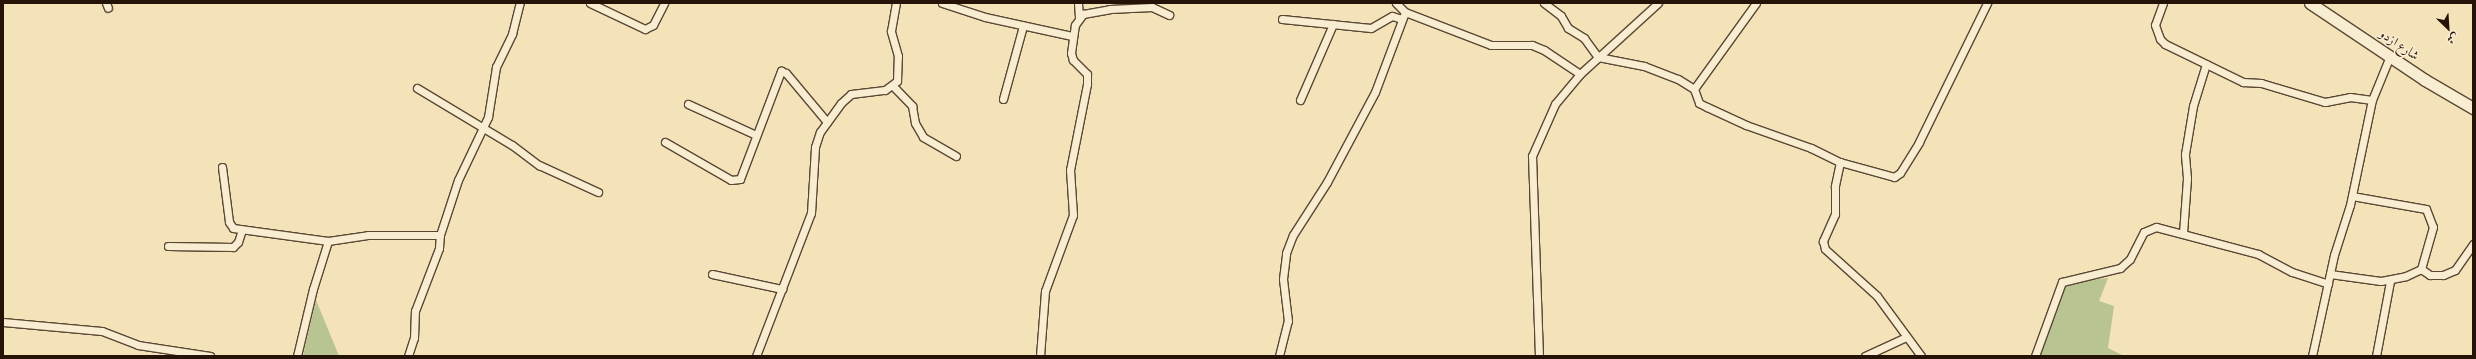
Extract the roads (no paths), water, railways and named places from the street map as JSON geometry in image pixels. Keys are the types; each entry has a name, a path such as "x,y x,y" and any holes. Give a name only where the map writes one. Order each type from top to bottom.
{"street":[{"path":"408,356 414,338 415,311 438,248 440,235 458,180 484,129 492,100 496,67 512,34 520,3"},
{"path":"590,3 645,29 653,25 664,3"},
{"path":"756,356 811,213 815,147 827,122 851,94 885,90 893,86 898,75 898,56 891,30 896,3"},
{"path":"942,3 1023,26 1072,36"},
{"path":"1040,356 1045,291 1073,215 1070,170 1087,84 1087,74 1073,60 1072,36 1079,17 1078,3"},
{"path":"1396,3 1404,15"},
{"path":"1544,3 1561,16 1568,28 1584,38 1598,57 1644,66 1678,79 1694,90 1699,104 1840,162 1894,177 1900,173 1919,142 1987,3"},
{"path":"1539,356 1532,156 1555,104 1580,74 1658,3"},
{"path":"1694,90 1756,3"},
{"path":"2162,3 2155,25 2160,38 2165,44 2243,82 2261,83 2312,100 2325,102 2350,97 2372,100"},
{"name":"شارع ازدو","path":"2317,5 2390,56 2473,108"},
{"path":"1079,17 1110,9 1134,7 1152,7 1168,14"},
{"path":"1279,356 1288,321 1283,279 1286,253 1293,235 1330,176 1375,92 1404,15"},
{"path":"1282,19 1371,28 1392,16 1404,15 1491,45 1532,45 1560,58 1580,74"},
{"path":"1300,100 1333,24"},
{"path":"1003,99 1023,26"},
{"path":"2312,356 2330,274 2352,196 2372,100 2390,56"},
{"path":"2183,234 2187,178 2185,154 2193,106 2206,64"},
{"path":"665,142 736,181 740,178 781,71 786,73 827,122"},
{"path":"893,86 912,106 915,124 923,137 956,156"},
{"path":"418,88 539,165 598,192"},
{"path":"688,104 756,134"},
{"path":"1840,162 1835,186 1835,214 1823,241 1825,249 1863,281 1920,356"},
{"path":"222,167 229,222 233,228 328,241 368,235 440,235"},
{"path":"2352,196 2426,210 2433,227 2421,269"},
{"path":"2035,356 2062,282 2120,268 2130,259 2141,238 2148,229 2156,227 2258,254 2292,272 2328,284"},
{"path":"168,246 233,247 238,242 242,230"},
{"path":"297,356 315,282 328,241"},
{"path":"2330,274 2390,281 2421,269 2435,276 2454,270 2473,244"},
{"path":"712,274 782,289"},
{"path":"2376,356 2390,281"},
{"path":"3,322 102,331 138,345 210,356"},
{"path":"1865,356 1906,336"}]}
